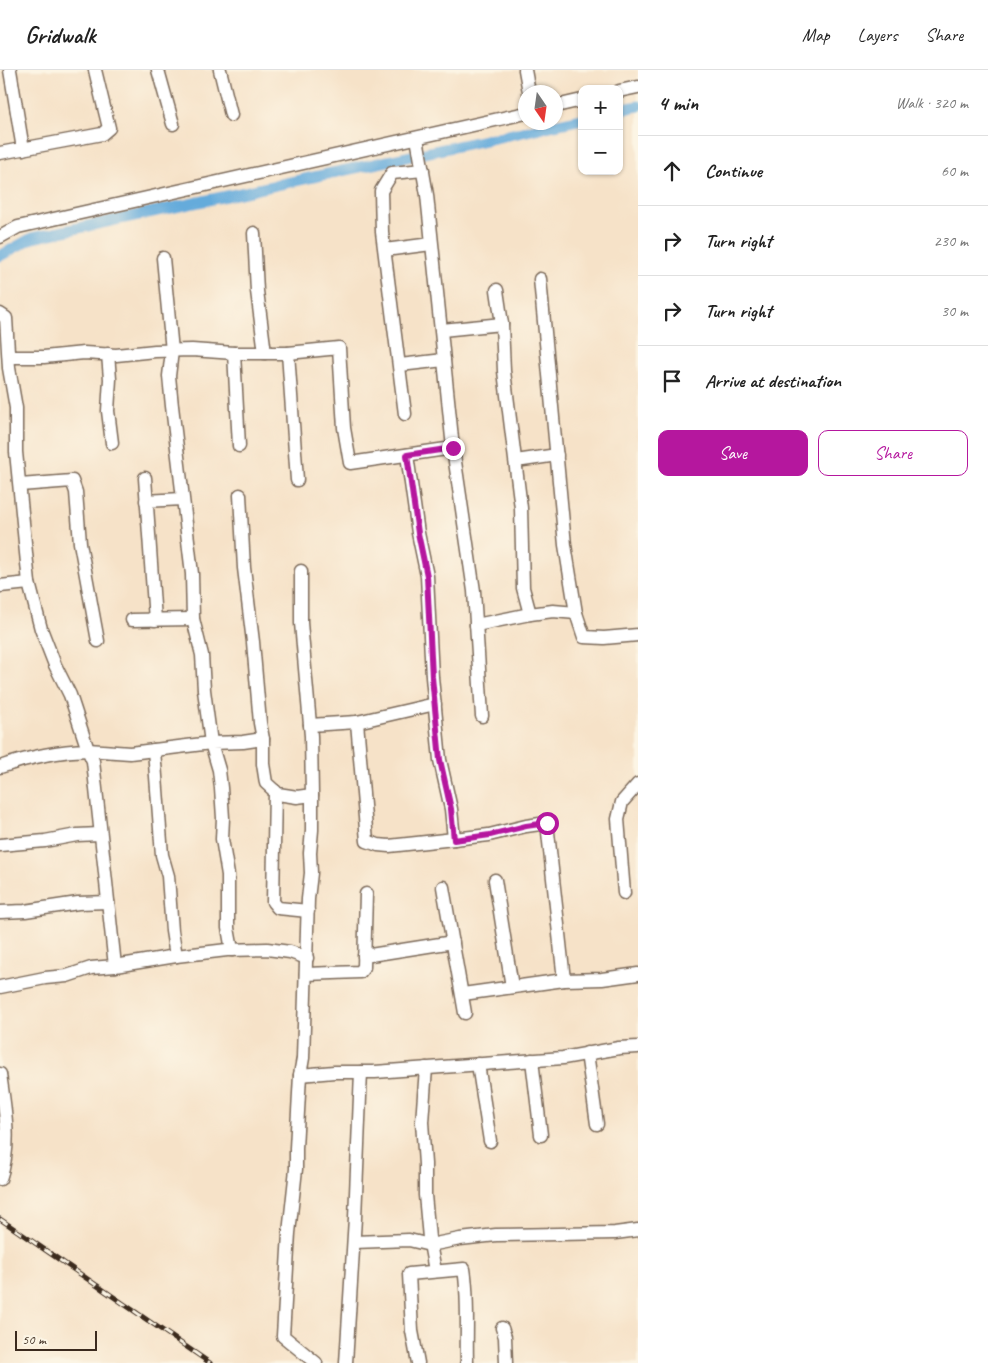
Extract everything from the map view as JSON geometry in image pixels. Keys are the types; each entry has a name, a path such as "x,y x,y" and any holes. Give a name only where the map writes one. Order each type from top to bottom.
{"street":[{"path":"10,70 23,149"},
{"path":"0,153 107,132 109,128 95,70"},
{"path":"158,70 173,124"},
{"path":"220,70 231,115"},
{"path":"524,70 527,85"},
{"path":"623,90 638,87"},
{"path":"563,104 578,101"},
{"path":"0,237 18,227 518,116"},
{"path":"417,138 427,194 453,448 474,591 482,716"},
{"path":"405,414 385,250 381,191 392,173 422,168"},
{"path":"254,234 257,291 265,353"},
{"path":"385,250 431,244"},
{"path":"163,258 172,351 169,376 192,574 193,619 202,655 204,690 212,743 219,770 223,818 222,839 228,875 228,928 232,950"},
{"path":"540,279 565,545 576,613 584,637 604,638 638,635"},
{"path":"497,290 502,324 504,371 521,508 523,588 530,614"},
{"path":"0,314 6,318 16,408 16,452 29,583 41,628 55,665 70,695 93,761 115,966"},
{"path":"442,330 502,324"},
{"path":"9,356 44,357 84,353 108,354 192,350 288,354 340,348 344,428 350,463 453,448"},
{"path":"234,353 239,446"},
{"path":"108,354 110,379 108,411 112,443"},
{"path":"288,354 297,480"},
{"path":"400,365 444,360"},
{"path":"407,455 418,533 427,576 440,760 451,809 454,840"},
{"path":"516,461 557,455"},
{"path":"145,478 155,620"},
{"path":"20,485 72,481 76,492 80,543 98,641"},
{"path":"240,494 244,568 266,783 278,794 296,797 312,795"},
{"path":"146,501 182,499"},
{"path":"301,571 301,623 310,726 312,795 311,873 303,1058 300,1075 296,1168 289,1233 283,1336 316,1363"},
{"path":"0,586 29,583"},
{"path":"476,625 553,611 576,613"},
{"path":"132,620 193,619"},
{"path":"310,726 357,722 435,704"},
{"path":"357,722 367,841 389,846 454,840 490,835 547,823 564,980"},
{"path":"0,767 24,758 67,751 88,750 130,753 263,739"},
{"path":"154,750 161,846 168,876 176,956"},
{"path":"624,893 618,818 622,802 638,784"},
{"path":"275,791 273,902 278,908 308,911"},
{"path":"0,845 45,841 77,835 100,834"},
{"path":"495,880 512,987"},
{"path":"443,887 465,1013"},
{"path":"306,974 360,972 364,966 366,894"},
{"path":"0,912 25,911 78,903 108,902"},
{"path":"364,956 453,942"},
{"path":"0,987 45,978 67,976 91,968 232,950 267,949 290,952 307,958"},
{"path":"463,994 564,980 602,979 638,974"},
{"path":"300,1075 563,1058 619,1048 638,1047"},
{"path":"587,1053 597,1124"},
{"path":"532,1060 541,1135"},
{"path":"478,1064 490,1141"},
{"path":"426,1068 422,1122 425,1195 430,1245 435,1271"},
{"path":"346,1363 360,1130 361,1072"},
{"path":"0,1074 7,1122 5,1164 0,1179"},
{"path":"354,1242 409,1240 430,1245 496,1235 615,1233 638,1230"},
{"path":"418,1363 412,1331 409,1274 464,1269 467,1287 465,1325 467,1363"},
{"path":"502,1328 505,1337 506,1363"}],"waterway":[{"path":"623,109 638,106"},
{"path":"0,256 32,238 578,120"}],"railway":[{"path":"0,1219 210,1363"}],"route":[{"path":"453,448 407,455 418,533 427,576 432,677 440,760 451,809 454,840 490,835 547,823"}]}
